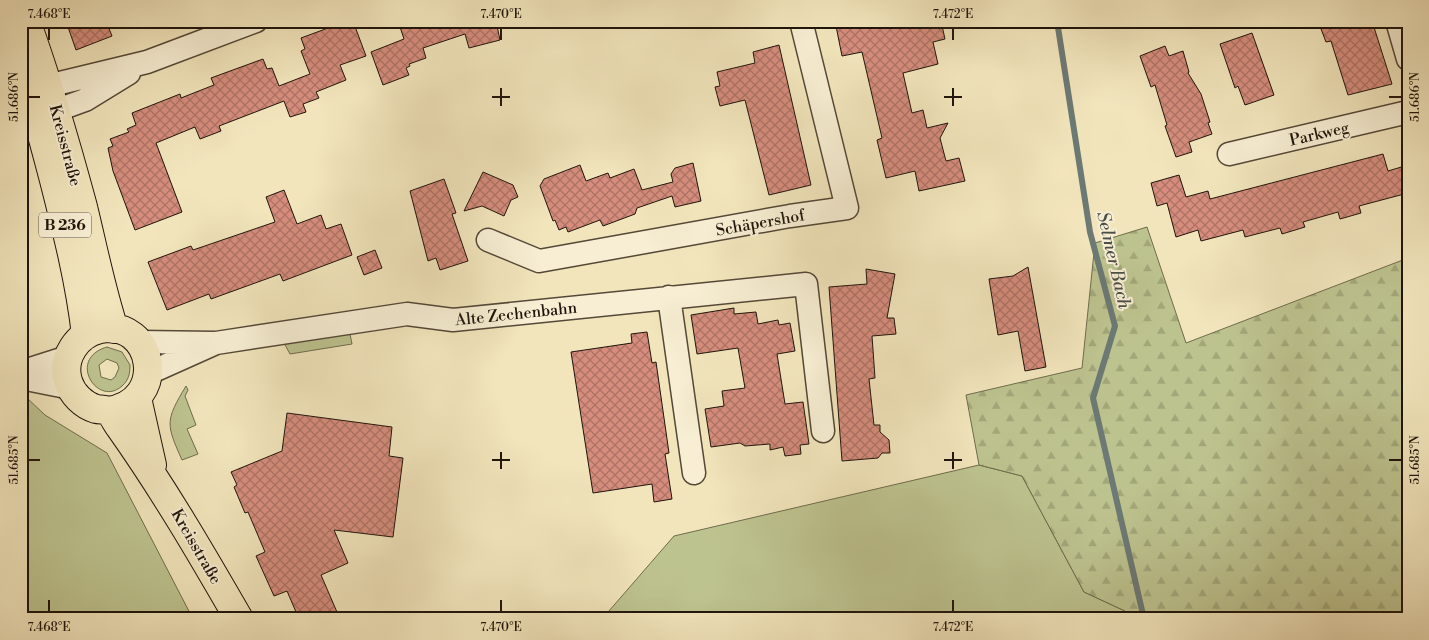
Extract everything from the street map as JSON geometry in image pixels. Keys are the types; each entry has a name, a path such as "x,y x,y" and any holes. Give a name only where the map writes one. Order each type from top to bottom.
{"main road":[{"name":"Kreisstraße","path":"26,21 86,335"},
{"name":"Kreisstraße","path":"39,94 114,329"},
{"path":"100,329 114,329 123,331 138,342 148,362 149,373 147,382 137,398 119,409 108,411 86,405 71,388 67,378 68,357 78,340 86,335 100,329"},
{"name":"Kreisstraße","path":"137,398 153,474"},
{"name":"Kreisstraße","path":"108,411 153,474 239,619"}],"street":[{"path":"39,94 147,62 256,21"},
{"name":"Schäpershof","path":"488,240 539,260 847,208 801,21"},
{"path":"1397,21 1408,59"},
{"name":"Parkweg","path":"1229,154 1408,112"},
{"name":"Alte Zechenbahn","path":"138,342 216,343 407,314 453,320 806,284 824,431"},
{"path":"669,297 694,474"},
{"name":"Alte Zechenbahn","path":"149,373 216,343"},
{"path":"21,372 68,357"},
{"path":"21,378 71,388"}],"green space":[{"path":"1147,227 1186,343 1408,258 1408,619 1131,619 1125,611 1084,592 1022,476 979,465 966,395 1082,368 1095,243"},
{"path":"350,334 352,344 290,354 284,343"},
{"path":"107,347 122,352 130,365 130,371 122,386 113,391 104,391 90,379 87,370 89,361 95,353","holes":["107,359 117,363 119,368 115,377 111,380 101,377 99,365"]},
{"path":"186,386 188,390 185,396 196,425 187,429 198,454 182,460 173,438 170,423 174,407"},
{"path":"27,398 45,415 107,453 193,619 21,619 21,405 26,404"},
{"path":"979,465 1022,476 1084,592 1125,611 1131,619 602,619 674,536"}],"building":[{"path":"74,21 106,21 112,36 76,50 68,27"},
{"path":"347,21 353,21 366,56 340,65 346,80 316,92 319,98 303,104 306,112 290,117 284,101 219,126 221,131 200,139 195,127 156,143 182,212 135,230 113,171 108,148 113,146 110,139 129,132 127,129 136,125 132,113 180,94 181,98 214,85 211,78 263,59 267,69 272,68 279,86 310,74 301,51 305,49 301,38"},
{"path":"398,21 496,21 500,40 469,48 465,34 423,48 426,58 409,64 410,66 406,68 409,75 383,85 371,52 404,39"},
{"path":"835,21 941,21 945,39 933,42 938,64 903,73 912,113 923,110 927,128 948,123 940,138 946,161 959,158 965,181 919,191 915,171 886,178 877,140 882,138 862,52 842,56"},
{"path":"1318,21 1372,21 1392,84 1348,95 1331,41 1326,42"},
{"path":"1252,33 1274,95 1245,105 1238,86 1235,88 1220,44"},
{"path":"779,45 811,185 769,195 745,100 720,106 715,87 720,86 717,72 755,63 753,52"},
{"path":"1165,46 1169,56 1183,51 1188,73 1201,94 1212,134 1189,142 1192,152 1176,157 1165,126 1167,125 1155,85 1151,87 1140,56"},
{"path":"1383,154 1388,171 1408,165 1408,193 1359,206 1361,213 1340,219 1338,212 1303,222 1305,227 1282,234 1280,228 1245,237 1243,230 1201,241 1198,230 1176,237 1167,203 1157,206 1151,183 1179,175 1186,197 1208,191 1210,199"},
{"path":"693,163 701,201 675,207 672,196 637,208 635,214 603,226 600,220 568,232 566,227 559,230 555,220 553,221 540,186 544,179 580,165 586,181 608,173 610,178 634,169 642,190 673,182 671,174 675,168"},
{"path":"483,172 513,185 518,197 511,200 504,216 482,206 464,211"},
{"path":"444,179 456,213 452,214 468,261 440,270 436,258 428,261 410,191"},
{"path":"284,190 297,224 321,215 326,229 341,224 352,255 283,281 280,274 211,299 209,294 167,310 148,262 191,246 193,250 275,222 266,197"},
{"path":"375,250 382,268 364,275 357,257"},
{"path":"1028,267 1046,367 1025,371 1018,331 998,335 989,279 1013,276"},
{"path":"866,269 895,274 887,318 894,318 896,334 872,336 875,378 869,379 874,425 880,425 880,432 889,440 890,453 882,453 878,458 842,461 829,287 867,284"},
{"path":"734,308 734,314 756,312 758,324 778,320 779,325 790,323 795,351 777,354 785,404 803,402 809,444 800,445 801,454 785,456 783,447 770,450 770,444 745,446 740,443 711,447 705,409 724,406 722,391 745,388 738,348 697,354 691,315"},
{"path":"647,332 652,363 656,362 669,453 665,454 672,499 654,502 652,484 593,493 571,352 632,343 631,334"},
{"path":"287,413 392,427 389,456 403,458 393,537 334,530 348,563 321,575 340,619 299,619 287,591 274,596 256,556 265,552 248,512 245,513 234,487 237,485 231,472 282,451"}],"waterway":[{"name":"Selmer Bach","path":"1057,21 1090,232 1115,326 1093,398 1144,619"}]}
